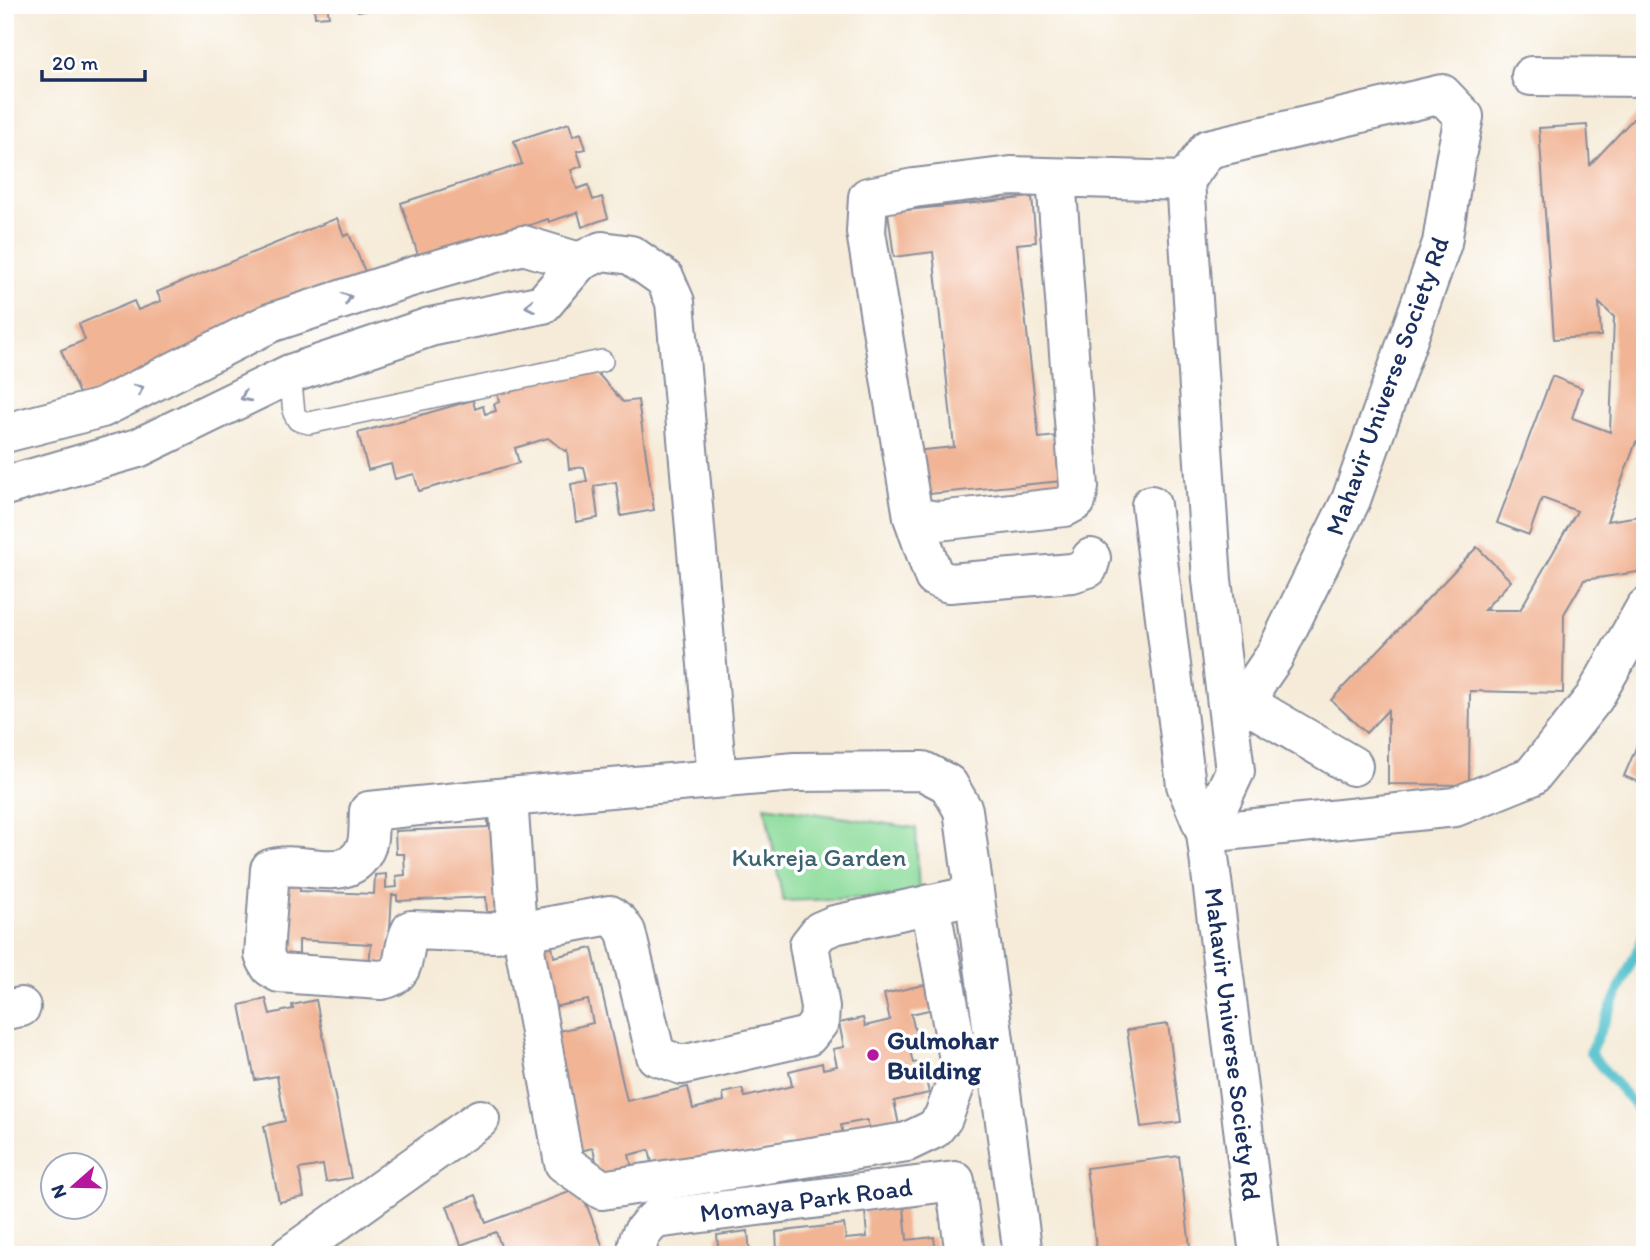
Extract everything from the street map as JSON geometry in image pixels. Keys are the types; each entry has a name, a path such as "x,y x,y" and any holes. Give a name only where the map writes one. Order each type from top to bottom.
{"street":[{"path":"1531,76 1645,77"},
{"name":"Mahavir Universe Society Rd","path":"1185,181 1208,149 1442,94 1464,117 1442,243 1351,500 1275,657 1252,689 1256,709 1353,766"},
{"path":"1091,558 1088,568 1072,573 949,583 934,577 913,517 866,232 868,197 914,188 1011,176 1185,181 1212,580 1235,771 1206,833"},
{"path":"913,517 938,521 1065,507 1076,501 1079,487 1056,178"},
{"path":"5,433 102,408 270,323 411,277 523,244 579,262"},
{"path":"5,486 150,442 290,374 430,327 543,304 579,262 602,251 631,255 666,279 675,302 717,778"},
{"path":"469,260 482,316"},
{"path":"102,408 117,453"},
{"name":"Mahavir Universe Society Rd","path":"1151,505 1186,785 1206,833 1259,1255"},
{"path":"1206,833 1455,807 1532,776 1594,698 1645,608"},
{"path":"508,797 516,915 509,926 496,933 411,930 405,941 401,969 394,978 381,980 279,973 270,967 264,955 270,869 281,866 343,870 355,863 366,848 369,811 508,797 795,772 923,771 948,784 963,810 1023,1255"},
{"path":"930,904 961,1070 943,1118 934,1129 907,1142 602,1190 564,1163 525,950 528,937 535,929 610,915 619,922 626,932 656,1056 682,1065 808,1036 819,1022 820,1007 809,946 820,931 834,925 930,904 974,895"},
{"path":"290,1255 480,1119"},
{"name":"Momaya Park Road","path":"637,1255 638,1239 642,1231 655,1220 955,1181 965,1255"}],"lane":[{"path":"290,374 294,413 298,419 309,423 602,361"}],"green space":[{"name":"Kukreja Garden","path":"765,806 916,828 919,896 783,901"}],"building":[{"path":"314,5 327,5 329,16 315,17"},
{"path":"357,5 384,5 385,8 358,11"},
{"path":"1645,106 1645,225 1640,230 1645,234 1645,450 1636,442 1607,521 1640,516 1645,571 1584,580 1564,614 1563,693 1470,691 1469,785 1388,784 1388,710 1366,733 1331,700 1477,547 1511,581 1484,610 1520,610 1577,511 1542,498 1529,535 1497,523 1552,376 1582,388 1572,418 1610,432 1614,317 1599,303 1601,336 1554,339 1539,128 1587,125 1590,165"},
{"path":"569,123 573,136 581,133 586,149 577,151 582,166 571,170 577,189 588,185 593,200 602,197 608,218 582,227 578,212 549,222 548,219 420,261 401,203 522,164 514,141"},
{"path":"1032,197 1036,242 1017,244 1039,438 1057,436 1062,481 919,495 914,451 954,447 933,252 894,257 888,212"},
{"path":"337,218 344,236 349,234 369,281 81,399 61,350 85,340 79,324 134,301 138,310 161,301 157,292"},
{"path":"592,367 623,402 638,400 654,510 621,516 616,482 594,486 598,518 576,522 571,484 587,481 584,467 569,469 567,450 548,438 515,448 519,463 419,491 414,474 395,479 391,464 368,470 358,433 473,400 475,409 483,406 485,414 496,411 494,404 499,402 496,389"},
{"path":"1645,727 1645,785 1624,776"},
{"path":"488,820 504,820 509,911 487,912 486,897 397,901 397,895 392,895 388,961 369,964 371,944 299,940 299,957 274,956 277,875 301,877 300,891 374,894 375,875 386,874 386,888 397,887 396,876 405,875 404,854 396,854 395,831 488,827"},
{"name":"Gulmohar Building","path":"550,936 554,957 592,948 627,1101 688,1087 693,1109 724,1101 723,1093 742,1089 745,1097 792,1086 789,1071 822,1063 823,1069 837,1066 833,1049 844,1047 839,1023 863,1018 865,1026 890,1020 884,994 936,982 942,1007 911,1014 918,1044 909,1046 913,1063 922,1062 929,1093 894,1101 900,1130 872,1136 867,1120 841,1125 843,1134 792,1146 791,1140 779,1143 780,1149 654,1171 649,1150 629,1155 632,1168 599,1175 593,1148 567,1154 543,1035 593,1023 588,1000 548,1008 533,940"},
{"path":"266,999 270,1014 293,1009 292,1005 316,1000 351,1178 326,1182 323,1165 299,1169 304,1197 279,1202 264,1126 285,1121 277,1076 255,1080 240,1005"},
{"path":"1168,1024 1181,1122 1141,1127 1127,1030"},
{"path":"1179,1156 1191,1255 1097,1255 1086,1168"},
{"path":"580,1188 606,1255 504,1255 496,1232 461,1245 447,1206 476,1195 486,1223"},
{"path":"904,1207 907,1240 934,1237 936,1255 751,1255 777,1250 776,1232 844,1224 846,1239 867,1237 865,1211"},
{"path":"748,1231 750,1255 719,1255 717,1235"}],"waterway":[{"path":"1645,933 1590,1053 1645,1118"}],"place":[{"name":"Gulmohar Building","path":"873,1055"}]}
